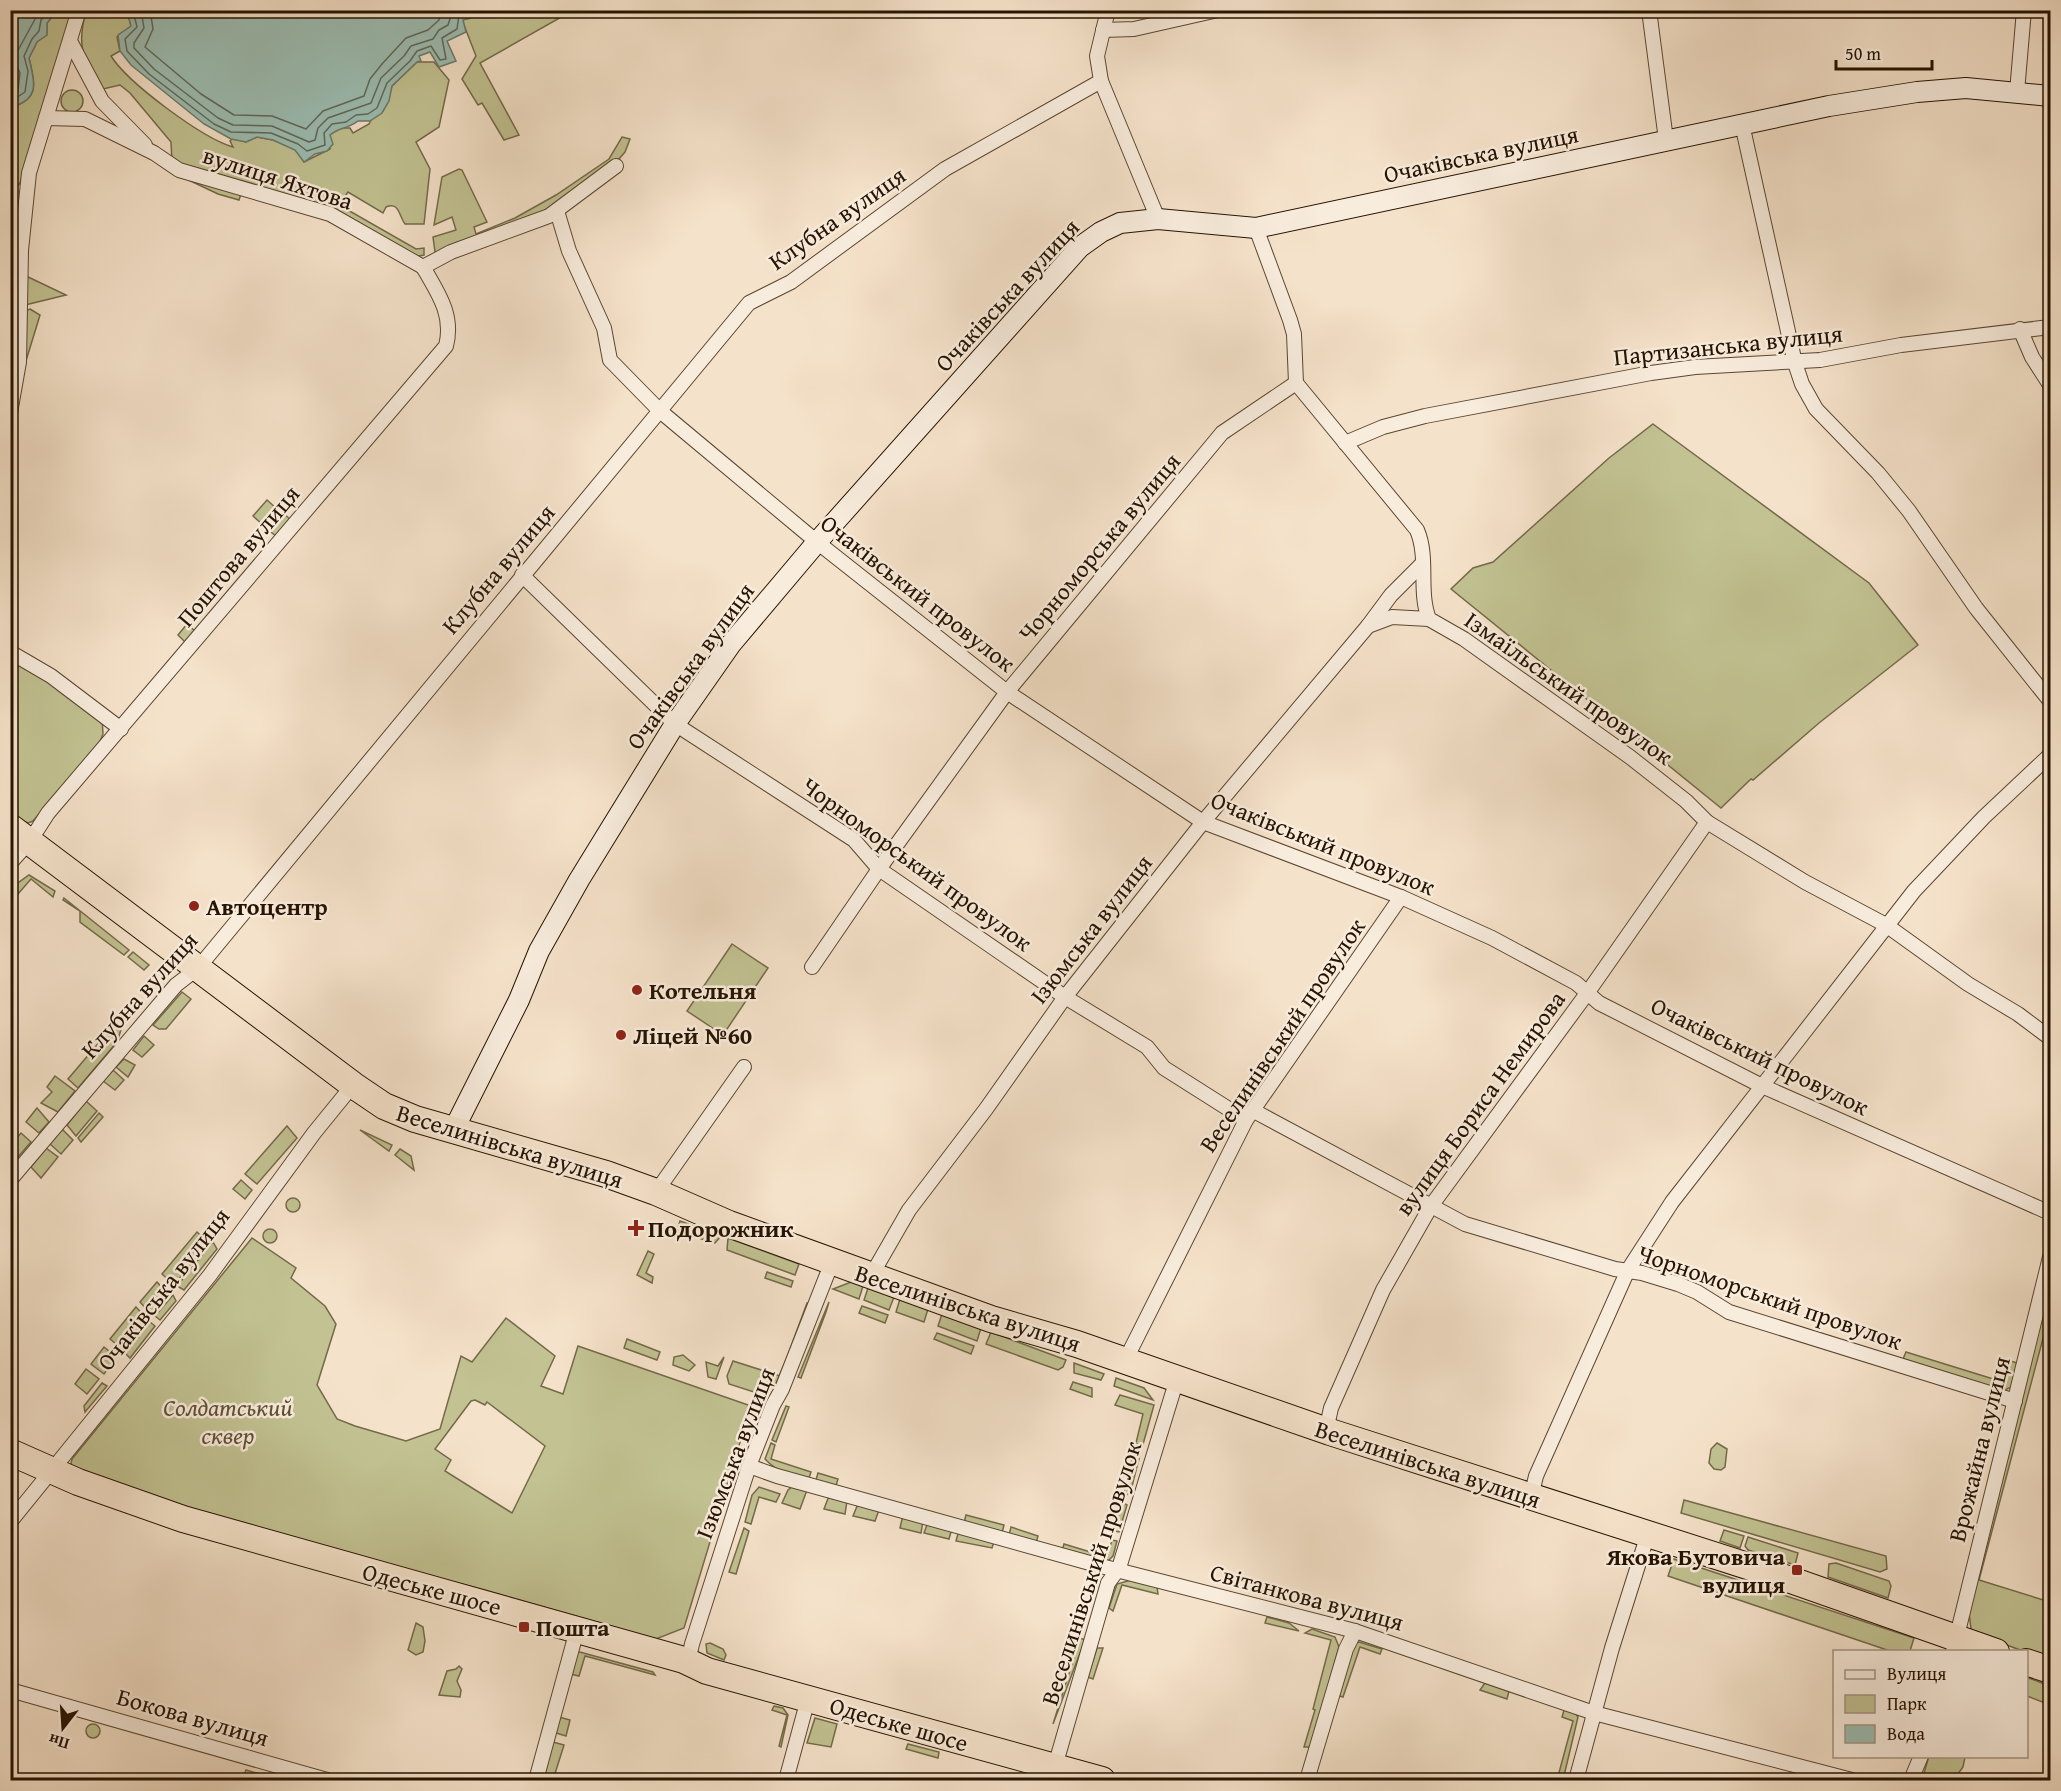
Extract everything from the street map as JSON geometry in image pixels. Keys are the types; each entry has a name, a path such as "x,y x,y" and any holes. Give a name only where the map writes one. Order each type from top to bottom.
{"highway":[{"name":"Веселинівська вулиця","path":"20,834 353,1085 396,1111 453,1131 606,1174 657,1192 729,1224 991,1319 1077,1344 1326,1431 1791,1580 1954,1645 1984,1650"},
{"name":"Одеське шосе","path":"10,1452 51,1471 183,1519 688,1662 707,1671 808,1699 1053,1774 1102,1780"},
{"path":"2028,1663 2050,1670"}],"street":[{"path":"10,413 21,335 21,250 25,198 33,155 79,10"},
{"path":"1108,10 1096,56 1101,81 1158,219"},
{"path":"1103,30 1154,26 1218,10"},
{"path":"1649,10 1666,140"},
{"path":"2017,92 2024,10"},
{"path":"70,41 102,101 154,153"},
{"name":"Клубна вулиця","path":"10,1180 176,985 198,968 749,303 791,282 945,169 1101,81"},
{"name":"Очаківська вулиця","path":"453,1131 519,999 539,951 579,880 675,724 731,644 817,542 1080,247 1101,232 1120,223 1158,219 1256,228 1829,106 1917,92 1966,88 2050,96"},
{"name":"вулиця Яхтова","path":"46,118 85,119 154,153 179,170 330,214 423,267"},
{"path":"1742,124 1795,363 1802,384 1816,409 1909,511 1976,608 2050,701"},
{"path":"423,267 451,252 557,211 616,166"},
{"name":"Очаківський провулок","path":"557,211 569,251 603,328 610,360 660,411 817,542 1007,692 1203,822 1401,897 1492,938 1576,983 1599,1003 1762,1086 2050,1213"},
{"path":"1256,228 1294,334 1296,383"},
{"name":"Поштова вулиця","path":"10,863 20,834 48,813 446,346 450,332 449,319 444,302 423,267"},
{"name":"Партизанська вулиця","path":"1345,443 1383,427 1425,416 1651,373 1695,367 1795,363 1901,345 2050,327"},
{"path":"2020,329 2032,357 2050,385"},
{"name":"Ізмаїльський провулок","path":"1296,383 1417,530 1421,540 1425,609 1429,620 1464,639 1630,756 1686,801 1707,822 1804,882 1886,925 1968,984 2018,1014 2050,1038"},
{"name":"Чорноморська вулиця","path":"812,967 879,868 1007,692 1222,433 1296,383"},
{"name":"Ізюмська вулиця","path":"871,1276 909,1210 986,1109 1065,997 1203,822 1392,595 1422,564"},
{"name":"Чорноморський провулок","path":"522,575 675,724 854,840 879,868 1065,997 1147,1047 1164,1068 1250,1115 1465,1224 1678,1284 1729,1312 2014,1401"},
{"path":"1368,626 1392,617 1429,620"},
{"path":"10,652 51,676 121,729"},
{"path":"1531,1497 1536,1476 1628,1270 1672,1202 1914,891 1984,817 2050,754"},
{"name":"вулиця Бориса Немирова","path":"1326,1431 1331,1408 1383,1290 1431,1206 1588,992 1707,822"},
{"name":"Веселинівський провулок","path":"1125,1361 1219,1171 1250,1115 1401,897"},
{"path":"657,1192 744,1067"},
{"name":"Очаківська вулиця","path":"10,1522 210,1275 314,1133 353,1085"},
{"name":"Врожайна вулиця","path":"1954,1645 2050,1257"},
{"name":"Ізюмська вулиця","path":"688,1662 749,1466 832,1262"},
{"name":"Веселинівський провулок","path":"1053,1774 1108,1583 1119,1568 1177,1380"},
{"name":"Світанкова вулиця","path":"749,1466 873,1504 1097,1565 1119,1568 1355,1631 1594,1713 1852,1780"},
{"path":"1576,1780 1648,1534"},
{"path":"536,1780 577,1630"},
{"path":"1307,1780 1346,1649 1355,1631"},
{"name":"Бокова вулиця","path":"10,1690 283,1774 327,1780"},
{"path":"786,1780 808,1699"},
{"path":"1911,1780 1920,1758"}],"green space":[{"path":"57,11 74,11 20,183 11,196 10,116 15,106 29,98 32,92 34,80 29,58 37,42 47,33 47,23"},
{"path":"86,11 127,11 131,26 117,37 120,51 111,56 133,80 185,121 203,133 233,147 230,141 233,138 246,142 257,137 273,140 295,149 304,162 330,149 330,135 339,128 350,128 353,133 369,124 372,118 383,111 392,86 417,62 434,62 449,80 439,127 416,142 430,169 424,224 405,224 394,206 386,207 383,213 348,192 339,205 416,249 424,248 424,255 413,257 353,220 172,162 171,142 130,93 120,85 103,89 90,69 82,44"},
{"path":"477,11 572,11 480,63 519,135 504,140 482,103 478,105 462,79 476,56 462,20 474,16"},
{"path":"72,90 80,93 83,101 80,109 72,112 64,109 61,101 64,93"},
{"path":"622,137 630,139 625,152 613,166 547,213 438,253 435,252 433,237 456,230 452,217 434,225 442,177 459,169 462,170 487,222 474,227 476,234 515,218 556,195 609,159"},
{"path":"178,175 241,194 239,200 218,194"},
{"path":"13,206 19,210 18,313 11,393 10,207"},
{"path":"24,275 66,295 25,305"},
{"path":"30,309 40,315 25,364 25,311"},
{"path":"1653,424 1869,583 1918,645 1819,723 1753,780 1751,779 1721,808 1451,589 1473,568 1493,562 1609,458"},
{"path":"267,500 276,508 262,524 253,516"},
{"path":"278,509 290,519 276,536 263,526"},
{"path":"187,624 195,631 185,642 178,635"},
{"path":"11,656 102,718 103,734 99,744 33,821 28,823 11,816"},
{"path":"29,875 55,891 53,897 31,879 11,902 11,888"},
{"path":"64,898 129,950 124,955 80,922 80,911 63,900"},
{"path":"732,944 768,968 723,1035 687,1011"},
{"path":"133,952 149,965 144,970 128,957"},
{"path":"182,992 191,999 166,1029 159,1029 153,1025"},
{"path":"113,1026 121,1030 117,1042 78,1088 68,1079"},
{"path":"144,1036 154,1045 142,1057 133,1050"},
{"path":"124,1059 135,1065 128,1077 116,1067"},
{"path":"113,1070 124,1080 115,1090 103,1081"},
{"path":"55,1076 75,1091 58,1112 41,1103 52,1092 47,1087"},
{"path":"86,1101 97,1111 76,1136 67,1125"},
{"path":"37,1108 49,1122 39,1133 26,1122"},
{"path":"99,1113 103,1117 81,1142 78,1138"},
{"path":"287,1126 297,1138 257,1184 245,1174"},
{"path":"62,1129 73,1140 61,1154 50,1144"},
{"path":"360,1130 392,1145 389,1151"},
{"path":"21,1133 31,1142 18,1157 11,1151 11,1144"},
{"path":"46,1148 58,1157 41,1178 31,1167"},
{"path":"400,1149 411,1156 414,1170 395,1155"},
{"path":"241,1180 252,1190 245,1199 233,1189"},
{"path":"290,1198 296,1198 300,1205 296,1212 290,1212 286,1208 286,1202"},
{"path":"680,1221 721,1236 715,1243 677,1230"},
{"path":"270,1229 275,1231 277,1236 275,1241 270,1243 265,1241 263,1236 265,1231"},
{"path":"197,1232 208,1242 174,1285 162,1274"},
{"name":"Солдатський сквер","path":"252,1238 296,1268 291,1278 325,1306 336,1324 317,1385 337,1419 355,1426 406,1441 440,1429 461,1356 472,1362 506,1318 555,1356 541,1386 563,1394 578,1346 751,1406 684,1628 656,1639 485,1590 256,1531 70,1468 72,1459","holes":["475,1400 485,1405 487,1402 545,1446 512,1513 445,1471 451,1460 435,1449 471,1401"]},
{"path":"728,1238 799,1264 795,1275 727,1250"},
{"path":"213,1242 217,1249 184,1290 177,1286"},
{"path":"648,1251 654,1254 646,1273 653,1277 652,1283 637,1275"},
{"path":"767,1272 793,1281 791,1287 765,1278"},
{"path":"2050,1279 2050,1312 1979,1580 2050,1602 2050,1661 2028,1653 2028,1650 2020,1650 1977,1634 1971,1629 1969,1613"},
{"path":"157,1282 167,1293 151,1314 140,1302"},
{"path":"851,1282 863,1286 859,1299 833,1289"},
{"path":"868,1288 894,1297 889,1310 864,1300"},
{"path":"173,1295 176,1301 160,1320 155,1316"},
{"path":"900,1299 928,1309 924,1322 896,1312"},
{"path":"829,1302 801,1378 798,1377"},
{"path":"807,1303 809,1304 787,1357"},
{"path":"862,1306 888,1315 885,1323 859,1313"},
{"path":"136,1307 147,1319 123,1350 110,1339"},
{"path":"942,1314 981,1328 977,1341 938,1326"},
{"path":"150,1322 155,1326 130,1358 125,1353"},
{"path":"991,1332 1066,1360 1063,1367 1058,1370 986,1344"},
{"path":"937,1333 974,1346 971,1354 934,1339"},
{"path":"627,1339 660,1352 657,1360 624,1348"},
{"path":"104,1347 116,1357 104,1374 91,1364"},
{"path":"1906,1352 2003,1382 2008,1360 2017,1363 2012,1387 2002,1391 1903,1359"},
{"path":"683,1355 695,1365 689,1371 673,1365 674,1357"},
{"path":"724,1357 716,1379 708,1377 706,1362 718,1366"},
{"path":"733,1361 779,1376 775,1386 757,1393 729,1384 727,1376"},
{"path":"1074,1363 1104,1374 1101,1380 1074,1373"},
{"path":"86,1369 99,1379 87,1394 75,1384"},
{"path":"1116,1378 1144,1388 1153,1400 1114,1386"},
{"path":"1073,1382 1092,1388 1092,1397 1070,1389"},
{"path":"102,1383 107,1386 85,1412 84,1406"},
{"path":"1120,1395 1154,1405 1142,1448 1136,1443 1143,1414 1115,1405"},
{"path":"786,1406 789,1407 776,1442 772,1440"},
{"path":"771,1443 775,1445 771,1459 811,1472 808,1481 779,1470 765,1459"},
{"path":"1717,1443 1727,1449 1725,1467 1721,1470 1714,1469 1709,1463 1711,1449"},
{"path":"1137,1449 1141,1451 1130,1494 1123,1495 1134,1451"},
{"path":"818,1473 838,1479 835,1489 815,1483"},
{"path":"793,1486 807,1490 800,1509 782,1503 788,1490"},
{"path":"759,1487 780,1494 776,1502 759,1497 751,1524 745,1522 752,1495"},
{"path":"829,1496 847,1501 845,1514 824,1509"},
{"path":"1684,1500 1886,1556 1887,1569 1880,1572 1681,1513"},
{"path":"1121,1502 1127,1505 1119,1532 1114,1531"},
{"path":"858,1504 879,1510 875,1521 853,1516"},
{"path":"903,1515 923,1521 921,1533 900,1528"},
{"path":"966,1515 1004,1525 1002,1533 964,1523"},
{"path":"928,1522 952,1528 949,1539 924,1533"},
{"path":"1011,1527 1038,1536 1036,1543 1009,1535"},
{"path":"744,1528 749,1531 736,1574 729,1572"},
{"path":"959,1530 994,1542 992,1548 956,1541"},
{"path":"1724,1530 1744,1536 1740,1548 1720,1541"},
{"path":"1748,1537 1798,1553 1795,1565 1748,1550 1745,1546"},
{"path":"1112,1540 1117,1541 1113,1556 1107,1562 1062,1551 1064,1544 1107,1557"},
{"path":"1674,1559 1914,1638 1910,1650 1887,1650 1668,1576"},
{"path":"1836,1563 1889,1581 1891,1586 1888,1598 1828,1577 1829,1564"},
{"path":"1131,1580 1157,1587 1158,1594 1122,1585 1113,1611 1109,1608 1117,1584"},
{"path":"1267,1617 1289,1623 1299,1631 1265,1623"},
{"path":"416,1623 423,1627 425,1641 423,1652 416,1655 408,1650"},
{"path":"1312,1629 1335,1637 1339,1647 1312,1747 1304,1747 1331,1640 1305,1633"},
{"path":"1080,1638 1085,1640 1053,1724"},
{"path":"1359,1642 1382,1649 1380,1654 1360,1647 1343,1697 1336,1695 1355,1643"},
{"path":"710,1643 723,1649 726,1655 724,1660 707,1653 706,1644"},
{"path":"1097,1648 1103,1648 1093,1679 1088,1677"},
{"path":"576,1651 653,1672 655,1675 585,1656 579,1676 570,1674"},
{"path":"459,1666 462,1669 457,1681 461,1690 460,1697 439,1695 447,1671"},
{"path":"2028,1678 2050,1686 2050,1705 2028,1696"},
{"path":"1485,1683 1509,1691 1507,1699 1480,1690"},
{"path":"774,1706 783,1708 788,1715 781,1747 779,1746 787,1715 772,1710"},
{"path":"1564,1710 1574,1712 1578,1717 1563,1780 1557,1780 1573,1721 1562,1717"},
{"path":"559,1717 570,1720 566,1736 556,1733"},
{"path":"815,1718 837,1724 831,1747 807,1743"},
{"path":"90,1724 96,1724 100,1731 96,1738 90,1738 86,1734 86,1728"},
{"path":"553,1742 564,1745 553,1780 541,1780"},
{"path":"908,1744 939,1752 938,1758 906,1749"},
{"path":"1928,1758 1965,1758 1963,1767 1955,1778 1922,1780"},
{"path":"246,1770 266,1776 268,1780 257,1780 244,1775"}],"water":[{"path":"11,10 57,11 47,23 47,35 37,42 29,58 34,86 32,92 29,98 15,106 11,116"},
{"path":"127,10 477,11 471,18 463,20 466,32 447,41 456,61 439,67 430,52 419,56 421,61 417,62 392,86 389,101 382,113 370,121 358,121 333,132 330,135 333,144 327,151 315,154 304,162 295,150 273,140 257,137 246,142 231,139 204,124 131,65 120,51 118,35 131,26"}],"place":[{"name":"Автоцентр","path":"194,906"},
{"name":"Котельня","path":"637,990"},
{"name":"Ліцей №60","path":"621,1035"},
{"name":"Подорожник","path":"636,1228"},
{"name":"Якова Бутовича вулиця","path":"1797,1570"},
{"name":"Пошта","path":"524,1627"}]}
